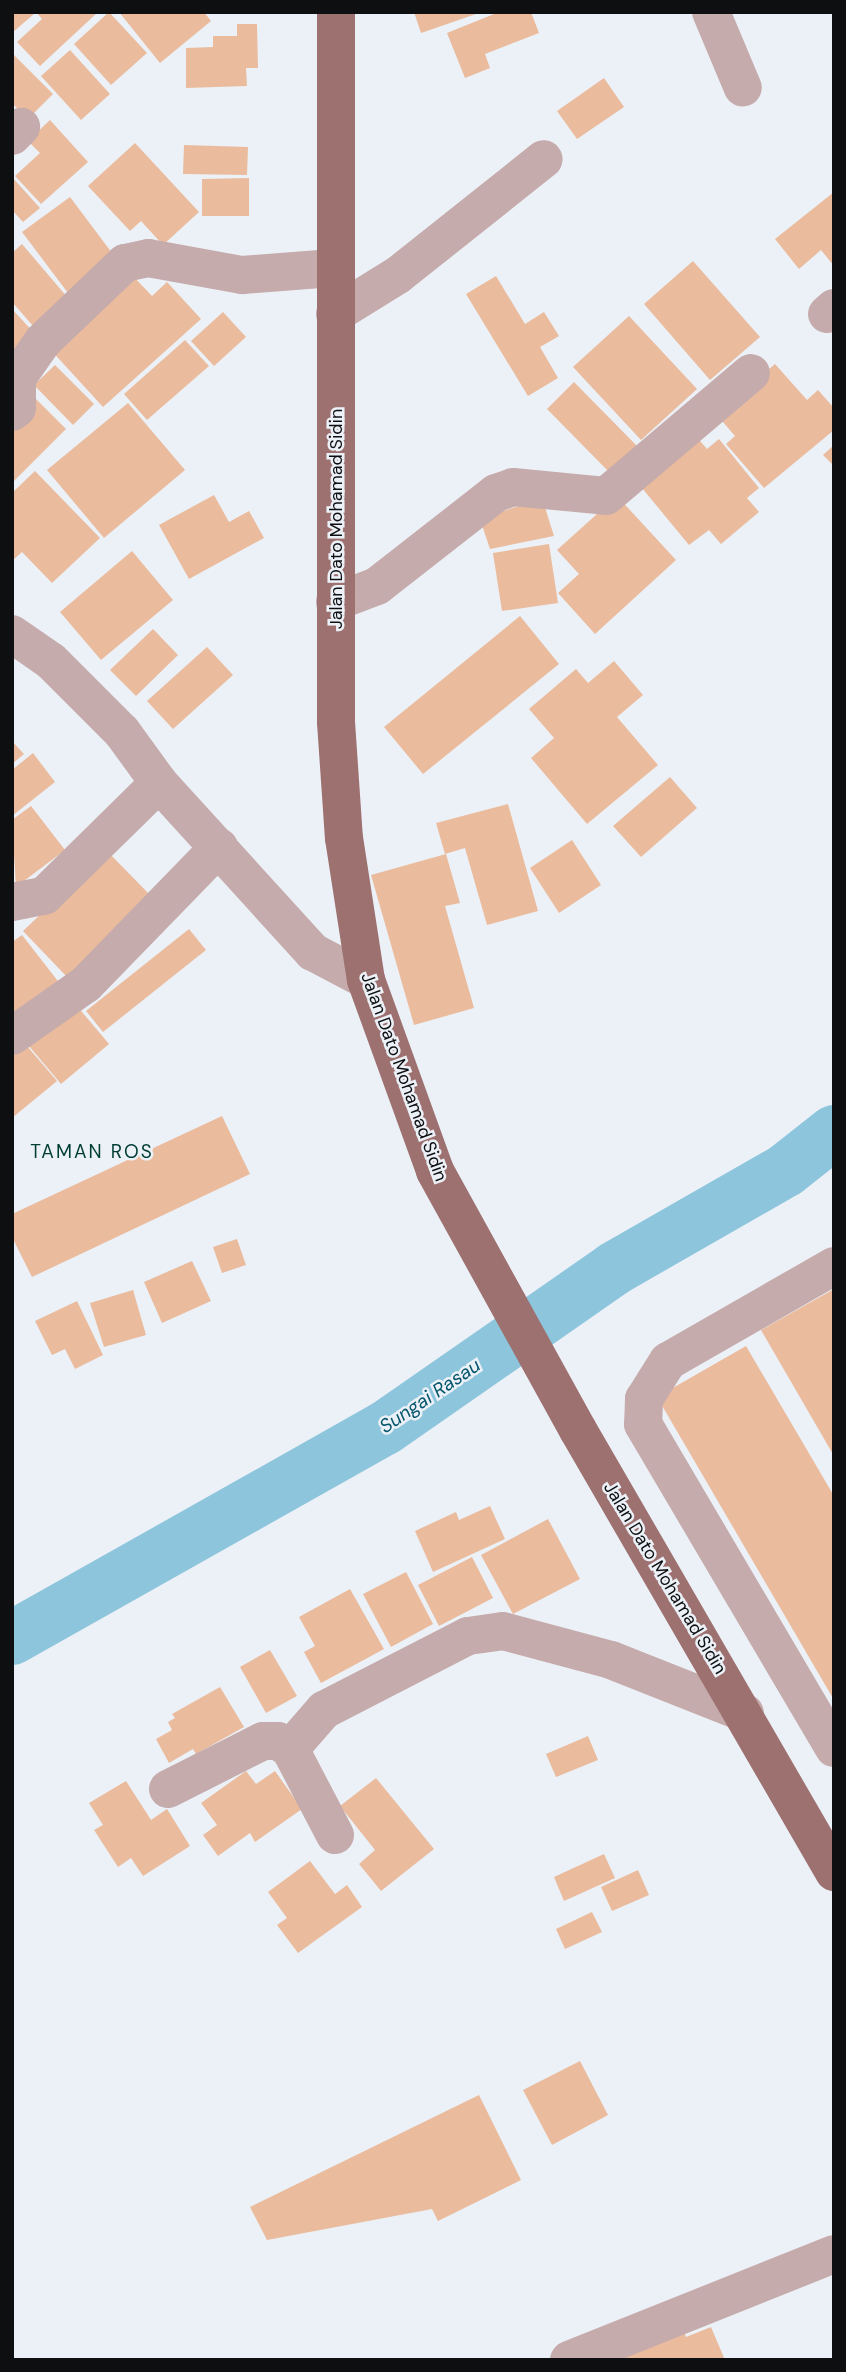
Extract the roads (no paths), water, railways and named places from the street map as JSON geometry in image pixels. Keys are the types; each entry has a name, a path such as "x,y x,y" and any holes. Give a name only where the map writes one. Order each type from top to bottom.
{"main road":[{"name":"Jalan Dato Mohamad Sidin","path":"336,12 332,268 335,314 335,602 344,838 366,980 435,1171 578,1430 745,1713 834,1872"}],"street":[{"path":"711,12 743,89"},
{"path":"335,314 398,275 544,159"},
{"path":"12,412 17,408 18,378 43,341 125,263 148,258 242,275 332,268"},
{"path":"335,602 377,586 496,493 513,487 606,496 751,373"},
{"path":"12,634 51,661 122,732 159,783 313,952 366,980"},
{"path":"12,902 44,896 159,783"},
{"path":"12,1036 86,984 219,847"},
{"path":"834,1266 667,1361 644,1399 643,1424 834,1748"},
{"path":"290,1749 324,1710 468,1636 503,1631 611,1660 745,1713"},
{"path":"168,1789 262,1741 278,1741 290,1749 335,1835"},
{"path":"569,2360 834,2254"}],"waterway":[{"name":"Sungai Rasau","path":"12,1638 385,1428 615,1268 786,1170 834,1132"}],"district":[{"name":"TAMAN ROS","path":"92,1152"}]}
